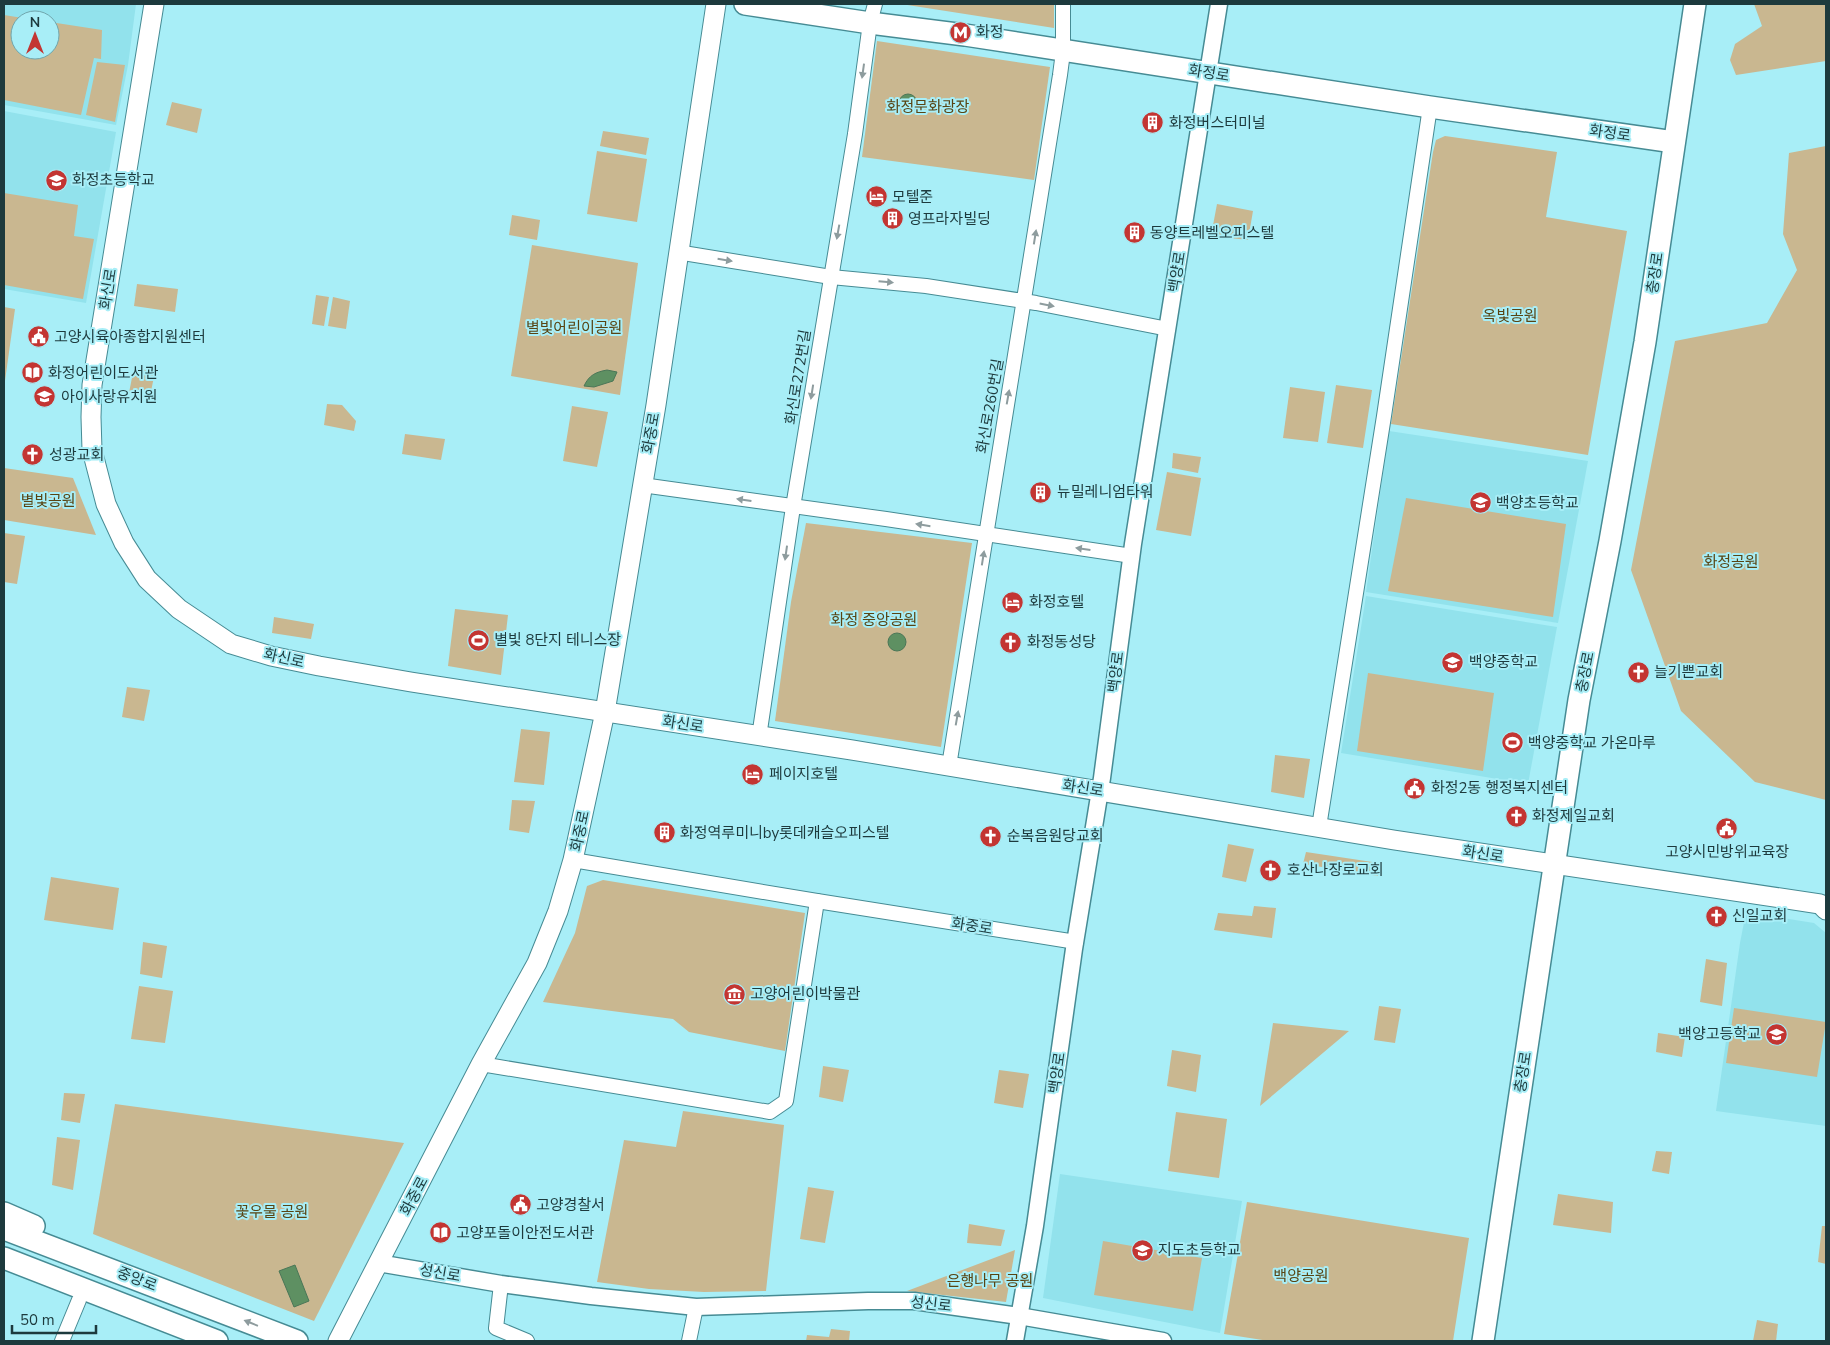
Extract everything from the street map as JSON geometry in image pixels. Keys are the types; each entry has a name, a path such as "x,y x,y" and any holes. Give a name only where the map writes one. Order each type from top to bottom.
{"main road":[{"name":"화신로","path":"154,4 92,385 92,450 106,504 124,543 147,579 179,609 231,644 271,656 319,666 1555,865 1820,904 1826,910"},
{"name":"화중로","path":"338,1341 481,1064 537,963 558,911 573,860 605,712 656,405 677,252 716,4"},
{"name":"화정로","path":"745,4 873,14 965,36 1063,52 1674,142"},
{"name":"충장로","path":"1483,1341 1579,700 1645,342 1696,4"},
{"path":"4,1213 60,1237 204,1305"},
{"name":"중앙로","path":"4,1229 297,1341"},
{"name":"중앙로","path":"4,1258 217,1341"},
{"path":"4,1273 78,1300 166,1321"}],"street":[{"name":"화신로260번길","path":"948,766 1004,420 1026,301 1063,52 1063,4"},
{"name":"백양로","path":"1015,1341 1100,791 1132,556 1219,4"},
{"name":"화신로272번길","path":"759,736 793,507 854,141 873,14"},
{"path":"1319,827 1384,416 1430,107"},
{"path":"677,252 831,278 926,286 1026,301 1168,329"},
{"path":"642,486 886,519 1132,556"},
{"name":"화중로","path":"573,860 1076,942"},
{"path":"481,1064 770,1112 786,1101 817,901"},
{"name":"성신로","path":"378,1263 501,1284 696,1307 914,1301 1019,1316 1163,1341"},
{"path":"501,1284 496,1328 527,1341"},
{"path":"62,1341 78,1300"},
{"path":"689,1341 696,1307"}],"shaded area":[{"path":"4,4 136,4 128,65 116,125 4,105"},
{"path":"908,94 914,97 917,103 914,109 908,112 902,109 899,103 902,97"},
{"name":"화정초등학교","path":"4,111 116,132 86,303 4,289"},
{"path":"607,370 617,372 613,381 594,387 584,386 593,375"},
{"name":"백양초등학교","path":"1389,431 1588,461 1558,623 1366,592"},
{"name":"백양중학교","path":"1366,596 1557,627 1528,784 1341,753"},
{"path":"897,633 903,636 906,642 903,648 897,651 891,648 888,642 891,636"},
{"name":"백양고등학교","path":"1746,912 1814,923 1826,933 1826,1126 1716,1111"},
{"name":"지도초등학교","path":"1060,1174 1242,1201 1220,1333 1043,1298"},
{"path":"295,1265 309,1301 294,1307 279,1271"}],"green space":[{"path":"901,4 1054,4 1054,28"},
{"path":"1754,4 1826,4 1826,61 1736,75 1730,60 1735,44 1762,26"},
{"path":"4,15 10,16 10,60 60,60 60,24 102,30 101,59 94,58 81,115 4,100"},
{"name":"화정문화광장","path":"877,41 1050,67 1034,180 862,157"},
{"path":"97,62 125,65 115,122 86,115"},
{"path":"172,102 202,109 197,133 166,125"},
{"path":"603,131 649,138 646,155 600,146"},
{"name":"옥빛공원","path":"1445,136 1557,152 1546,217 1627,231 1588,455 1391,424 1433,152 1436,140"},
{"name":"화정공원","path":"1826,146 1826,800 1755,782 1681,711 1631,570 1675,341 1767,323 1797,270 1783,234 1789,153"},
{"path":"597,151 647,159 637,222 587,214"},
{"path":"4,193 78,205 74,236 94,239 83,299 4,285"},
{"path":"1217,204 1253,211 1248,240 1211,236"},
{"path":"512,215 540,220 537,240 509,235"},
{"name":"별빛어린이공원","path":"532,245 638,263 620,395 511,376"},
{"path":"137,284 178,289 175,312 134,306"},
{"path":"316,295 329,297 324,326 312,324"},
{"path":"333,297 350,301 346,329 328,326"},
{"path":"4,307 15,309 4,388"},
{"path":"134,367 155,372 150,396 129,393"},
{"path":"1336,385 1372,390 1363,448 1327,443"},
{"path":"1290,387 1325,392 1318,442 1283,438"},
{"path":"327,404 342,405 356,421 354,431 324,425"},
{"path":"572,406 608,412 597,467 563,461"},
{"path":"405,434 445,439 441,460 402,454"},
{"path":"1173,453 1201,457 1198,473 1172,468"},
{"name":"별빛공원","path":"4,468 73,478 96,535 4,520"},
{"path":"1167,472 1201,478 1191,536 1156,530"},
{"path":"1406,498 1566,524 1553,617 1388,591"},
{"name":"화정 중앙공원","path":"806,523 972,543 941,747 775,721 791,602"},
{"path":"4,533 25,536 17,584 4,582"},
{"name":"별빛 8단지 테니스장","path":"455,609 508,615 501,675 448,666"},
{"path":"274,617 314,624 311,639 272,633"},
{"path":"1368,673 1494,693 1483,771 1357,751"},
{"path":"127,687 150,690 144,721 122,717"},
{"path":"521,729 550,732 544,785 514,782"},
{"path":"1275,755 1310,759 1304,798 1271,792"},
{"path":"512,800 535,801 529,833 509,830"},
{"path":"1228,844 1254,849 1246,882 1222,877"},
{"path":"1306,852 1379,863 1378,876 1303,864"},
{"path":"51,877 119,888 113,930 44,920"},
{"path":"603,880 805,913 785,1051 689,1032 673,1019 543,1002 575,933 587,886"},
{"path":"1254,906 1276,908 1272,938 1214,930 1218,913 1252,916"},
{"path":"143,942 167,946 162,978 140,974"},
{"path":"1706,959 1727,963 1722,1006 1700,1002"},
{"path":"139,986 173,991 165,1043 131,1039"},
{"path":"1379,1006 1401,1009 1395,1043 1374,1040"},
{"path":"1734,1008 1826,1022 1817,1077 1726,1063"},
{"path":"1273,1023 1349,1031 1260,1106"},
{"path":"1658,1033 1685,1037 1682,1057 1656,1052"},
{"path":"1172,1050 1201,1055 1196,1092 1167,1086"},
{"path":"823,1066 849,1070 843,1102 819,1097"},
{"path":"999,1070 1029,1074 1023,1108 994,1103"},
{"path":"64,1093 85,1094 80,1123 61,1120"},
{"name":"꽃우물 공원","path":"115,1104 404,1143 314,1321 93,1234"},
{"path":"683,1111 784,1125 766,1291 704,1292 649,1289 597,1282 624,1140 676,1147"},
{"path":"1176,1112 1227,1119 1219,1178 1168,1171"},
{"path":"57,1137 80,1140 73,1190 52,1185"},
{"path":"1656,1151 1672,1152 1669,1174 1652,1171"},
{"path":"808,1187 834,1191 825,1243 800,1239"},
{"path":"1558,1194 1613,1202 1611,1233 1553,1225"},
{"name":"백양공원","path":"1247,1202 1469,1238 1453,1341 1269,1341 1224,1334"},
{"path":"969,1224 1005,1230 1001,1246 967,1243"},
{"path":"1822,1226 1826,1226 1826,1264 1818,1262"},
{"path":"1103,1241 1202,1258 1193,1311 1094,1295"},
{"name":"은행나무 공원","path":"1015,1250 1006,1302 907,1291"},
{"path":"1757,1320 1778,1324 1776,1341 1753,1341"},
{"path":"831,1329 850,1331 849,1341 806,1341 807,1335 829,1337"}],"place":[{"name":"화정","path":"960,32"},
{"name":"화정버스터미널","path":"1153,123"},
{"name":"화정초등학교","path":"56,180"},
{"name":"모텔준","path":"876,197"},
{"name":"영프라자빌딩","path":"892,219"},
{"name":"동양트레벨오피스텔","path":"1134,233"},
{"name":"고양시육아종합지원센터","path":"38,337"},
{"name":"화정어린이도서관","path":"32,373"},
{"name":"아이사랑유치원","path":"45,397"},
{"name":"성광교회","path":"33,455"},
{"name":"뉴밀레니엄타워","path":"1041,492"},
{"name":"백양초등학교","path":"1480,503"},
{"name":"화정호텔","path":"1013,602"},
{"name":"별빛 8단지 테니스장","path":"478,640"},
{"name":"화정동성당","path":"1011,642"},
{"name":"백양중학교","path":"1453,662"},
{"name":"늘기쁜교회","path":"1638,672"},
{"name":"백양중학교 가온마루","path":"1512,743"},
{"name":"페이지호텔","path":"753,774"},
{"name":"화정2동 행정복지센터","path":"1415,788"},
{"name":"화정제일교회","path":"1516,816"},
{"name":"고양시민방위교육장","path":"1727,829"},
{"name":"화정역루미니by롯데캐슬오피스텔","path":"664,833"},
{"name":"순복음원당교회","path":"991,836"},
{"name":"호산나장로교회","path":"1271,870"},
{"name":"신일교회","path":"1716,916"},
{"name":"고양어린이박물관","path":"734,994"},
{"name":"백양고등학교","path":"1777,1034"},
{"name":"고양경찰서","path":"520,1205"},
{"name":"고양포돌이안전도서관","path":"440,1233"},
{"name":"지도초등학교","path":"1142,1250"}]}
